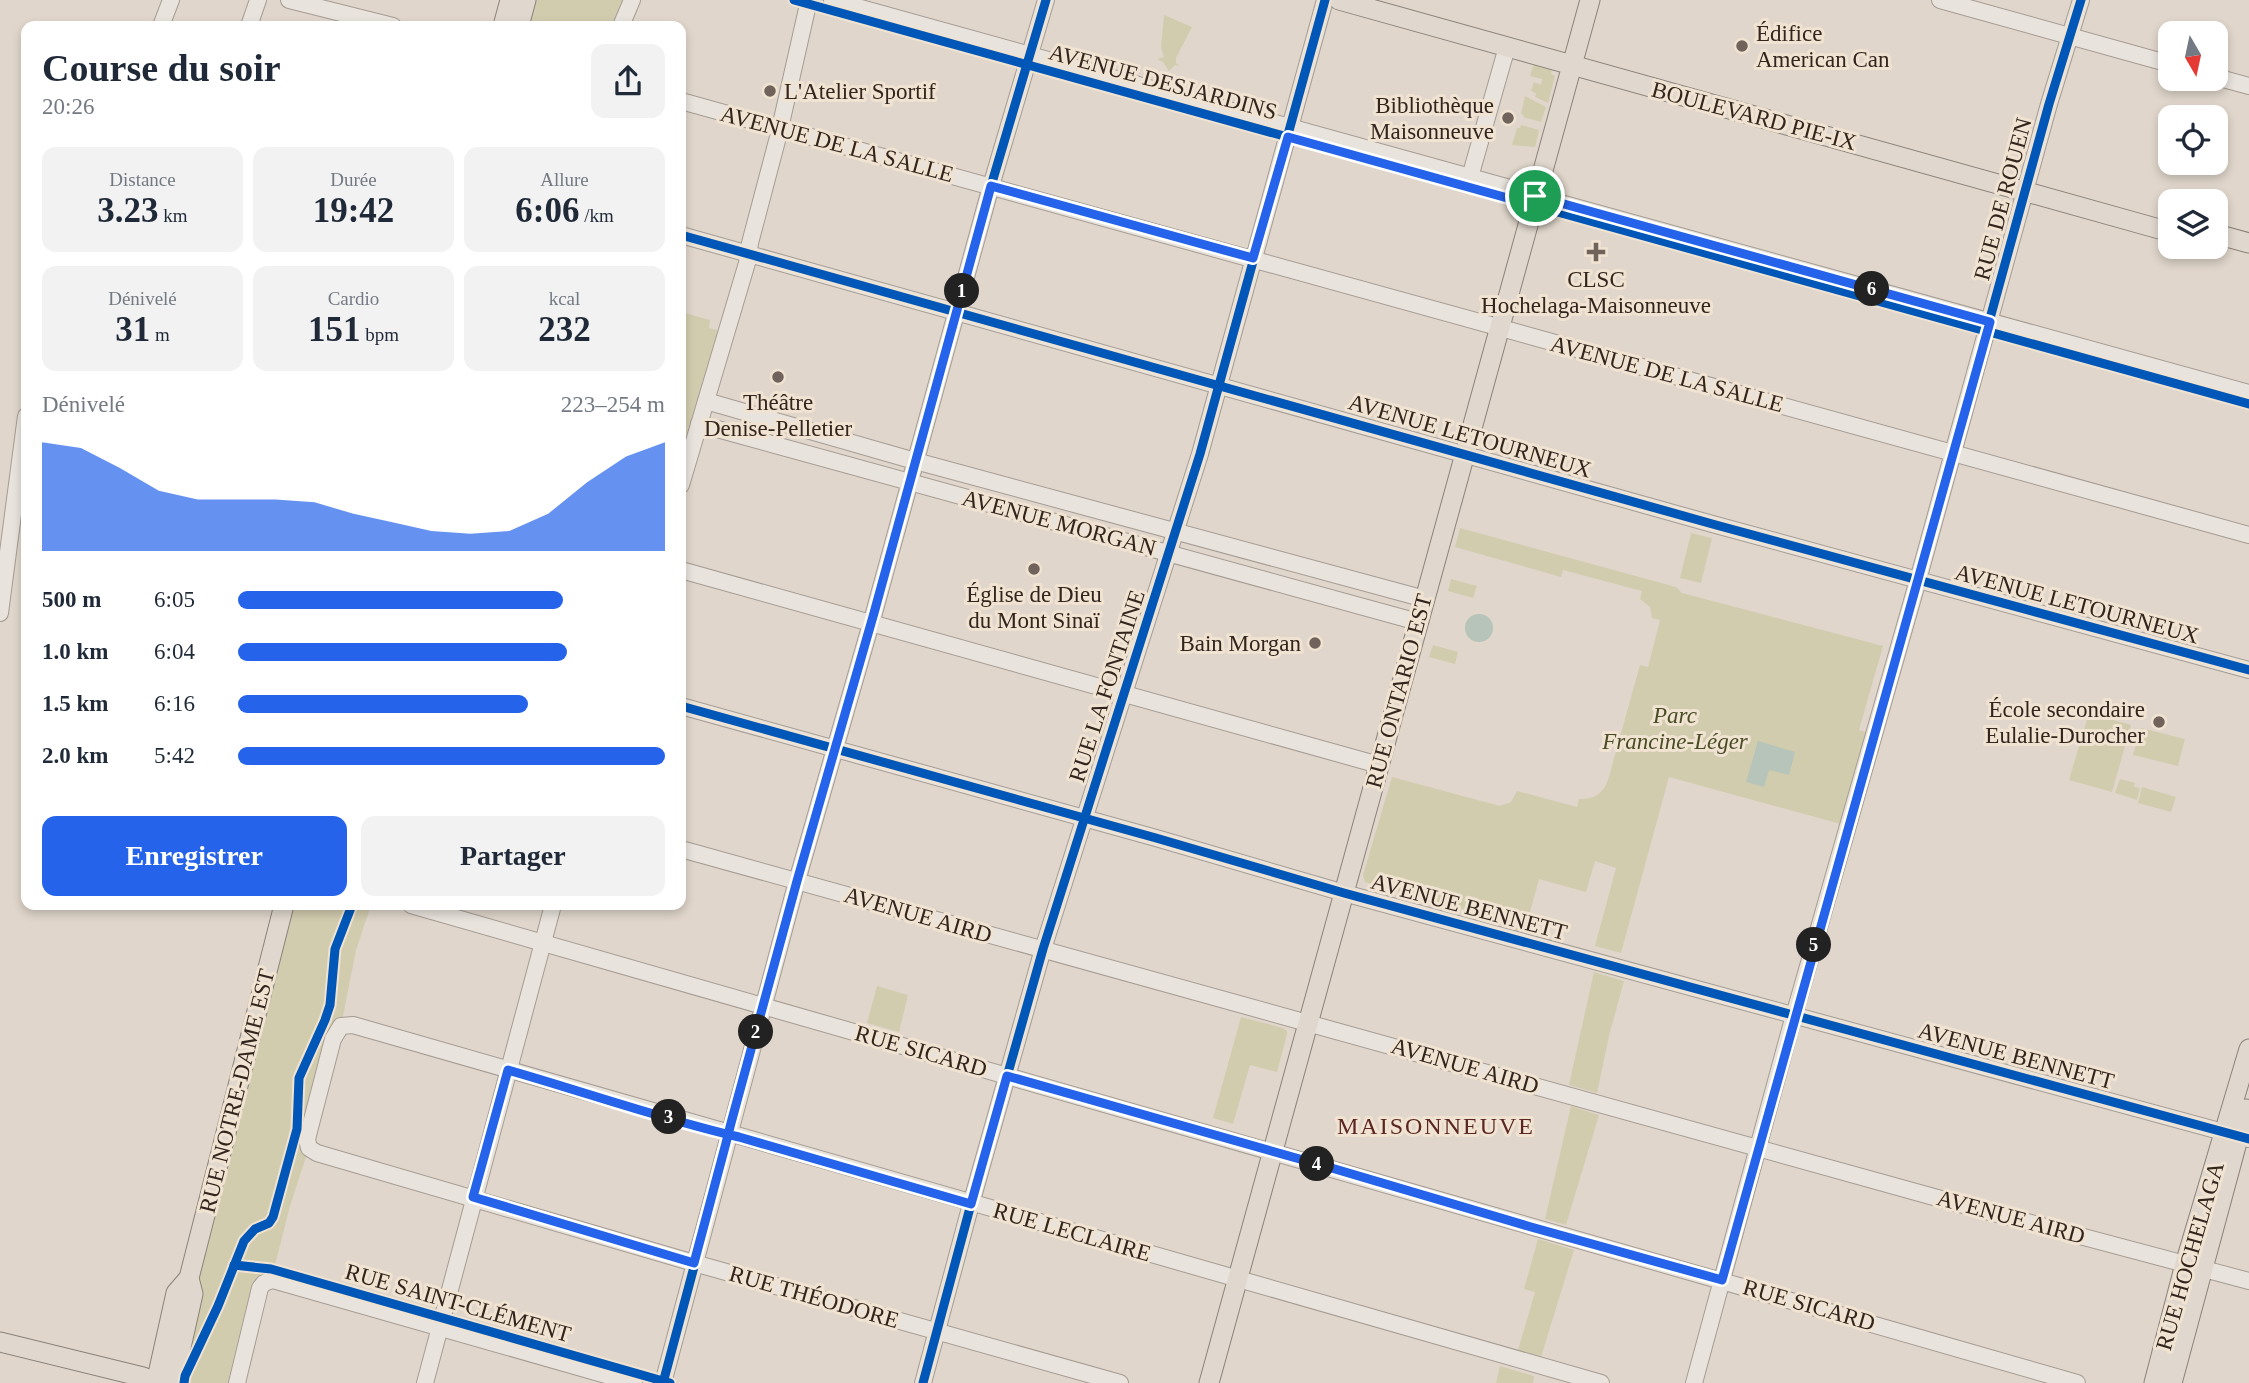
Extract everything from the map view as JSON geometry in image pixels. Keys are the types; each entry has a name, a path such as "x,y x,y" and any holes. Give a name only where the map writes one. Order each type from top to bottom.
{"main road":[{"path":"504,21 510,0"},
{"path":"520,21 526,0"},
{"name":"BOULEVARD PIE-IX","path":"1339,0 1507,47 1573,60"},
{"name":"BOULEVARD PIE-IX","path":"1377,0 1573,60 2026,187 2158,228"},
{"name":"RUE ONTARIO EST","path":"1209,1383 1499,327 1526,193 1573,60 1590,0"},
{"name":"BOULEVARD PIE-IX","path":"2026,187 2158,218"},
{"path":"2228,237 2249,243"},
{"path":"2228,247 2249,253"},
{"name":"RUE NOTRE-DAME EST","path":"157,1383 176,1293 189,1278 283,910"},
{"name":"RUE HOCHELAGA","path":"2237,1136 2249,1049"},
{"name":"RUE HOCHELAGA","path":"2154,1383 2249,1098"},
{"name":"RUE HOCHELAGA","path":"2172,1383 2194,1267"},
{"name":"RUE NOTRE-DAME EST","path":"173,1383 193,1294 189,1278"},
{"path":"0,1342 157,1383"}],"street":[{"path":"163,21 171,0"},
{"path":"251,21 258,0"},
{"path":"289,0 373,21"},
{"path":"623,21 632,0"},
{"path":"686,468 749,254 809,0"},
{"name":"AVENUE DESJARDINS","path":"832,0 2249,393"},
{"path":"663,1383 797,881 991,186 1046,0"},
{"name":"RUE LA FONTAINE","path":"923,1383 1043,949 1170,553 1219,386 1325,0"},
{"path":"1940,0 2158,61"},
{"name":"RUE DE ROUEN","path":"1694,1383 1794,1016 2081,0"},
{"path":"1470,177 1507,47"},
{"path":"2228,80 2249,86"},
{"name":"AVENUE DE LA SALLE","path":"686,102 2249,535"},
{"name":"AVENUE LETOURNEUX","path":"686,236 1464,455 2249,670"},
{"name":"AVENUE MORGAN","path":"706,401 1176,533 1425,599"},
{"name":"AVENUE MORGAN","path":"699,424 1418,622"},
{"path":"0,613 21,454"},
{"path":"686,571 1379,765"},
{"name":"AVENUE BENNETT","path":"686,707 1344,893 2237,1136"},
{"name":"AVENUE AIRD","path":"686,850 2249,1282"},
{"name":"RUE SICARD","path":"428,910 2077,1383"},
{"path":"425,1383 552,910"},
{"name":"RUE LECLAIRE","path":"309,1148 307,1139 333,1039 341,1026 353,1026 1601,1383"},
{"name":"RUE THÉODORE","path":"309,1148 317,1153 694,1263 1119,1383"},
{"name":"RUE SAINT-CLÉMENT","path":"237,1383 260,1288 269,1280 634,1383"}],"green space":[{"path":"534,0 624,0 616,21 528,21"},
{"path":"1164,15 1192,27 1176,58 1176,63 1180,66 1175,65 1169,71 1163,62 1157,59 1164,57 1161,47"},
{"path":"1534,63 1552,70 1551,74 1555,76 1548,103 1535,97 1536,93 1531,91 1534,82 1541,85 1542,79 1530,76"},
{"path":"1525,96 1546,107 1541,122 1521,114"},
{"path":"1521,125 1539,130 1535,147 1512,145 1517,128"},
{"path":"686,313 710,320 709,328 717,330 718,338 686,441"},
{"name":"Parc Francine-Léger","path":"1460,528 1676,587 1682,593 1883,646 1859,730 1874,735 1848,826 1669,777 1621,953 1595,946 1616,868 1595,861 1586,892 1539,879 1522,941 1506,937 1510,922 1365,882 1363,875 1392,777 1500,806 1511,802 1517,791 1577,807 1579,799 1597,795 1608,780 1640,665 1648,667 1660,620 1652,618 1650,607 1640,599 1642,591 1563,570 1561,577 1455,547"},
{"path":"1691,533 1712,538 1701,583 1680,578"},
{"path":"1451,579 1477,586 1473,598 1448,591"},
{"path":"1433,645 1458,652 1455,664 1429,657"},
{"path":"2089,713 2131,725 2112,792 2069,780"},
{"path":"2141,728 2185,739 2178,766 2133,755"},
{"path":"2120,779 2135,783 2134,787 2140,788 2137,800 2115,793"},
{"path":"2142,787 2176,797 2171,812 2138,803"},
{"path":"284,910 369,910 356,950 341,1026 309,1148 238,1383 165,1383"},
{"path":"1594,972 1624,981 1597,1093 1569,1085"},
{"path":"877,986 908,995 899,1032 867,1023"},
{"path":"1241,1017 1283,1028 1287,1034 1277,1072 1250,1065 1233,1124 1213,1118"},
{"path":"1571,1106 1599,1115 1566,1225 1545,1219"},
{"path":"1538,1239 1574,1250 1541,1357 1518,1350 1535,1292 1524,1289"},
{"path":"1500,1366 1534,1376 1533,1383 1496,1383"}],"shaded area":[{"path":"1479,614 1489,618 1493,628 1489,638 1479,642 1469,638 1465,628 1469,618"},
{"path":"1758,741 1795,752 1789,775 1769,770 1764,787 1746,782"}],"cycle path":[{"path":"794,0 2249,404"},
{"path":"663,1383 797,881 874,613 991,186 1046,0"},
{"path":"923,1383 1043,949 1200,454 1325,0"},
{"path":"1794,1016 2049,104 2081,0"},
{"path":"686,236 1716,525 2249,670"},
{"path":"686,707 1344,893 2249,1139"},
{"path":"184,1383 244,1241 255,1229 269,1223 273,1217 297,1129 299,1078 330,1005 335,949 350,910"},
{"path":"234,1265 271,1269 670,1383"}],"place":[{"name":"Édifice American Can","path":"1742,46"},
{"name":"L'Atelier Sportif","path":"770,91"},
{"name":"Bibliothèque Maisonneuve","path":"1508,118"},
{"name":"CLSC Hochelaga-Maisonneuve","path":"1596,252"},
{"name":"Théâtre Denise-Pelletier","path":"778,377"},
{"name":"Église de Dieu du Mont Sinaï","path":"1034,569"},
{"name":"Bain Morgan","path":"1315,643"},
{"name":"École secondaire Eulalie-Durocher","path":"2159,722"}],"district":[{"name":"MAISONNEUVE","path":"1436,1126"}],"route":[{"path":"1535,196 1533,205 1288,137 1253,258 991,186 874,613 797,881 728,1134 694,1263 473,1197 508,1070 664,1116 728,1134 739,1137 971,1204 1007,1076 1722,1280 1990,322 1535,196"}]}
